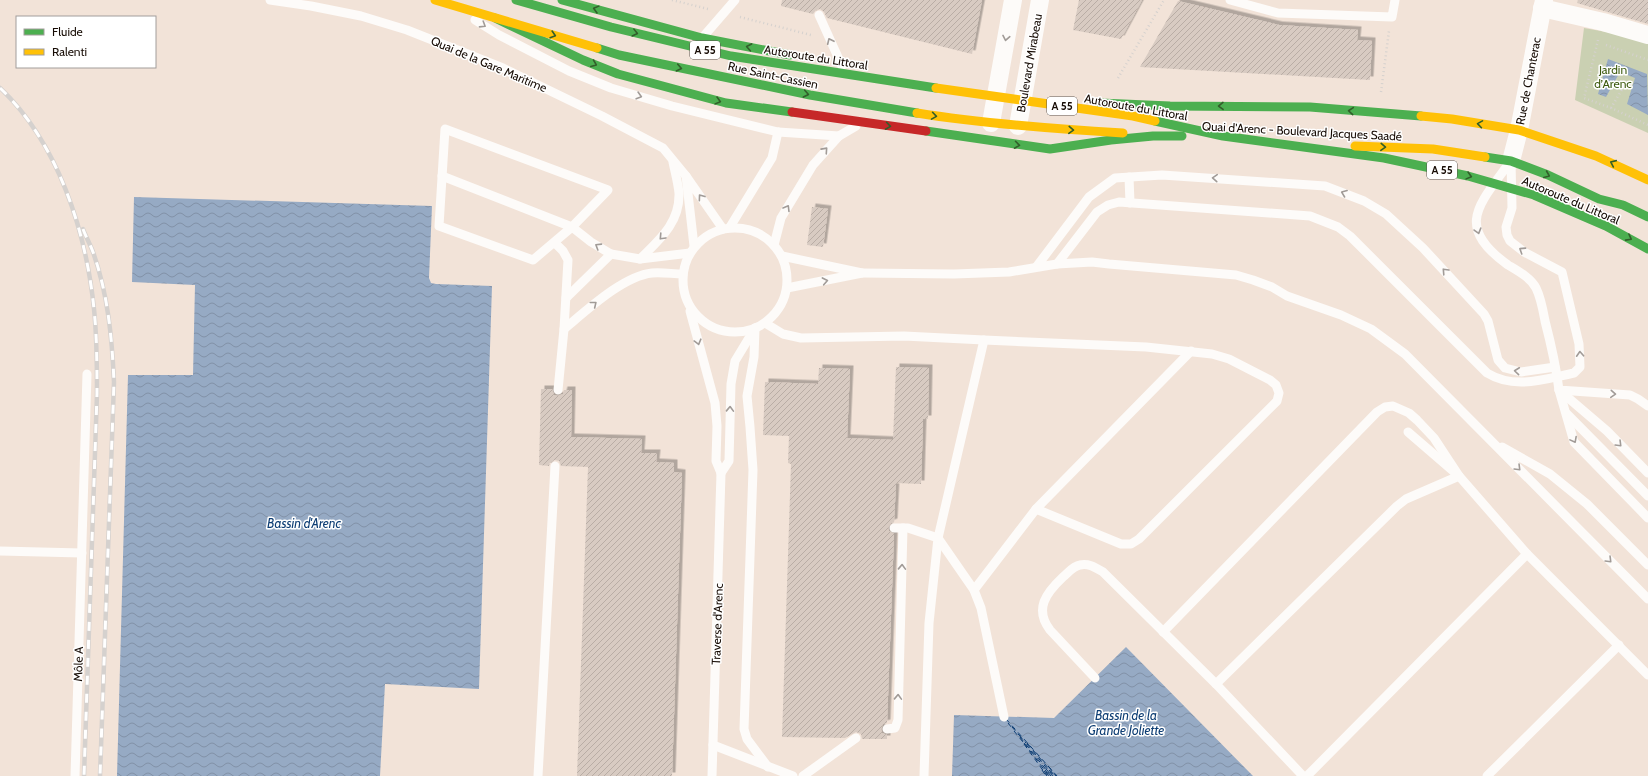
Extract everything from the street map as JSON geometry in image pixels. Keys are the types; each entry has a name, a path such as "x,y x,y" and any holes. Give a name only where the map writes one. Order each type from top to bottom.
{"main road":[{"name":"Rue Saint-Cassien","path":"435,0 619,55 810,95 991,124 1018,126"},
{"name":"Autoroute du Littoral","path":"516,0 611,27 731,56 1134,116 1223,136 1384,158 1468,176 1534,195 1606,226 1648,249"},
{"name":"Rue Saint-Cassien","path":"564,0 702,38 886,75 1024,93"},
{"path":"495,18 583,60 618,74 726,103 1050,149 1111,140 1153,136 1223,136"},
{"name":"Quai d'Arenc - Boulevard Jacques Saadé","path":"1024,93 1097,103 1170,106 1310,107 1452,119 1519,130 1596,156 1648,180"},
{"name":"Quai d'Arenc - Boulevard Jacques Saadé","path":"1018,126 1047,129 1433,149 1511,161 1548,175 1599,199 1623,204 1648,216"}],"street":[{"path":"991,124 1013,0"},
{"name":"Boulevard Mirabeau","path":"1018,126 1040,0"},
{"path":"1543,4 1648,35"},
{"name":"Rue de Chanterac","path":"1511,161 1519,130 1543,4"}],"lane":[{"name":"Quai de la Gare Maritime","path":"270,0 361,16 414,32 503,68 602,116 663,148 727,228"},
{"path":"702,38 734,0"},
{"path":"1230,0 1278,13 1392,17 1395,0"},
{"path":"450,4 499,35 570,71 610,88 672,106 778,132 839,136"},
{"path":"819,15 842,66"},
{"path":"774,244 781,218 820,156 839,136 887,108"},
{"path":"445,129 608,190 572,227 533,260 439,226 442,176 445,129"},
{"path":"727,228 772,158 778,132"},
{"path":"640,259 669,229 677,213 679,193 673,161"},
{"path":"1511,161 1482,200 1477,217 1476,230 1489,248 1527,278 1536,288 1541,302 1556,367 1559,390 1574,442 1648,518"},
{"path":"1057,264 1097,212 1118,202 1310,216 1321,219 1338,227 1350,236 1487,373 1496,379 1508,382 1524,383 1557,377 1577,371 1580,367 1580,344 1562,272 1524,252 1510,241 1507,235 1506,227 1512,208 1511,161"},
{"path":"1037,266 1089,197 1115,178 1162,175 1326,186 1364,201 1386,214 1423,248 1480,308 1488,321 1498,360 1501,365 1509,371 1521,372 1556,367"},
{"path":"442,176 572,227 591,242 611,254 640,259 692,250"},
{"path":"686,176 692,250"},
{"path":"1129,177 1130,203"},
{"path":"727,228 746,228 762,234 774,244 782,256 787,272 787,288 775,313 765,323 755,328 740,332 724,331 710,326 697,317 684,295 683,274 684,267 692,250 707,235 727,228"},
{"path":"554,243 563,251 568,260 564,329 558,390"},
{"path":"566,298 611,254"},
{"path":"782,256 862,273 954,274 1009,272 1037,266 1092,262 1236,276 1262,282 1287,296 1341,315 1371,329 1405,354 1648,599"},
{"path":"564,329 599,300 630,279 651,273 683,274"},
{"path":"787,288 862,273"},
{"name":"Traverse d'Arenc","path":"688,304 715,403 716,461 721,473 712,776"},
{"path":"765,323 783,334 801,338 904,336 1191,350 1230,359 1270,380 1276,385 1279,393 1277,401 1139,539 1131,544 1121,544 1036,509"},
{"path":"755,328 754,357 747,396 753,470 744,728 747,739 768,767"},
{"name":"Traverse d'Arenc","path":"721,473 729,462 731,384 735,361 755,328"},
{"path":"924,776 929,624 938,538 984,340"},
{"path":"974,590 1036,509 1191,350"},
{"name":"Môle A","path":"75,776 87,374"},
{"path":"1559,390 1630,395 1648,406"},
{"path":"1559,390 1607,431 1648,473"},
{"path":"1163,632 1377,412 1385,407 1393,406 1402,409 1417,420 1434,438 1459,476 1527,554 1648,675"},
{"path":"1566,413 1648,496"},
{"path":"716,415 729,443"},
{"path":"1480,430 1506,450 1550,474 1587,504 1648,565"},
{"path":"1408,432 1459,476"},
{"path":"538,776 555,466"},
{"path":"1216,684 1397,506 1406,499 1459,476"},
{"path":"887,729 895,728 898,720 899,528 918,531 938,538 974,590 981,608 1004,717"},
{"path":"0,551 82,553"},
{"path":"1307,776 1527,554"},
{"path":"1094,678 1046,626 1042,612 1047,595 1057,583 1077,566 1085,564 1095,567 1103,572 1216,684 1303,776"},
{"path":"1487,776 1619,645"},
{"path":"803,776 856,738"},
{"path":"713,746 793,776"}],"path":[{"path":"672,0 830,40"},
{"path":"1118,78 1164,0"},
{"path":"1380,97 1392,17"},
{"path":"1603,22 1584,98 1611,108 1648,126"},
{"path":"1598,42 1648,60"},
{"path":"1611,108 1624,86"}],"green space":[{"name":"Jardin d’Arenc","path":"1584,28 1612,33 1648,43 1648,133 1575,100"}],"water":[{"path":"1608,59 1647,74 1648,115 1627,104 1635,78 1620,72 1606,97 1598,94"},
{"name":"Bassin d'Arenc","path":"134,197 432,206 429,278 431,283 492,286 479,689 385,684 380,776 117,776 128,375 193,375 195,285 132,282"},
{"name":"Bassin de la Grande Joliette","path":"1126,647 1253,776 952,776 954,715 1054,718"}],"building":[{"path":"782,0 982,0 972,54 827,18 824,12 820,9 816,10 813,14 781,6"},
{"path":"1079,0 1142,0 1121,39 1073,30"},
{"path":"1578,0 1648,0 1648,24 1577,3"},
{"path":"1178,1 1279,25 1358,30 1357,40 1372,41 1370,80 1140,67"},
{"path":"812,207 828,209 823,247 807,245"},
{"path":"896,367 929,368 928,419 923,419 921,484 896,483 894,522 891,523 888,528 889,531 894,534 887,723 883,724 881,729 882,733 887,735 887,739 862,739 861,734 856,732 845,738 782,737 791,464 788,463 789,436 763,435 765,382 818,384 819,368 850,369 847,438 893,440"},
{"path":"541,389 552,389 554,395 558,396 563,394 564,390 572,390 571,437 642,439 641,453 657,453 656,462 674,463 674,472 682,473 672,776 577,776 588,467 561,466 559,461 555,460 550,462 549,466 539,465"}],"ferry route":[{"path":"1006,719 1057,776"},
{"path":"1008,723 1012,728"},
{"path":"1012,727 1019,735"},
{"path":"1014,731 1023,742"},
{"path":"1019,735 1026,743"},
{"path":"1020,737 1051,776"},
{"path":"1024,743 1049,776"},
{"path":"1027,743 1055,776"},
{"path":"1024,744 1047,776"},
{"path":"1027,744 1053,776"},
{"path":"1049,767 1056,776"},
{"path":"1046,769 1052,776"},
{"path":"1042,770 1046,776"},
{"path":"1045,770 1050,776"},
{"path":"1049,770 1054,776"},
{"path":"1044,771 1048,776"}],"railway":[{"path":"0,88 20,110 38,135 66,190 84,249 94,309 97,394 84,776"},
{"path":"83,229 93,252 106,300 112,349 114,382 100,776"}],"traffic: fast":[{"path":"516,0 611,27 731,56 936,88"},
{"path":"562,0 702,38 790,55"},
{"path":"495,18 583,60 618,74 726,103 792,112"},
{"path":"597,48 619,55 810,95 917,113"},
{"path":"1100,103 1170,106 1310,107 1421,116"},
{"path":"1155,121 1223,136 1384,158 1468,176 1534,195 1606,226 1648,249"},
{"path":"926,131 1050,149 1111,140 1153,136 1182,136"},
{"path":"1485,157 1511,161 1548,175 1599,199 1623,205 1648,217"}],"traffic: slow":[{"path":"435,0 597,48"},
{"path":"936,88 1133,116 1155,121"},
{"path":"917,113 1020,126 1123,133"},
{"path":"1421,116 1452,119 1519,130 1596,156 1648,180"},
{"path":"1355,146 1433,149 1485,157"}],"traffic: jam":[{"path":"792,112 926,131"}]}
